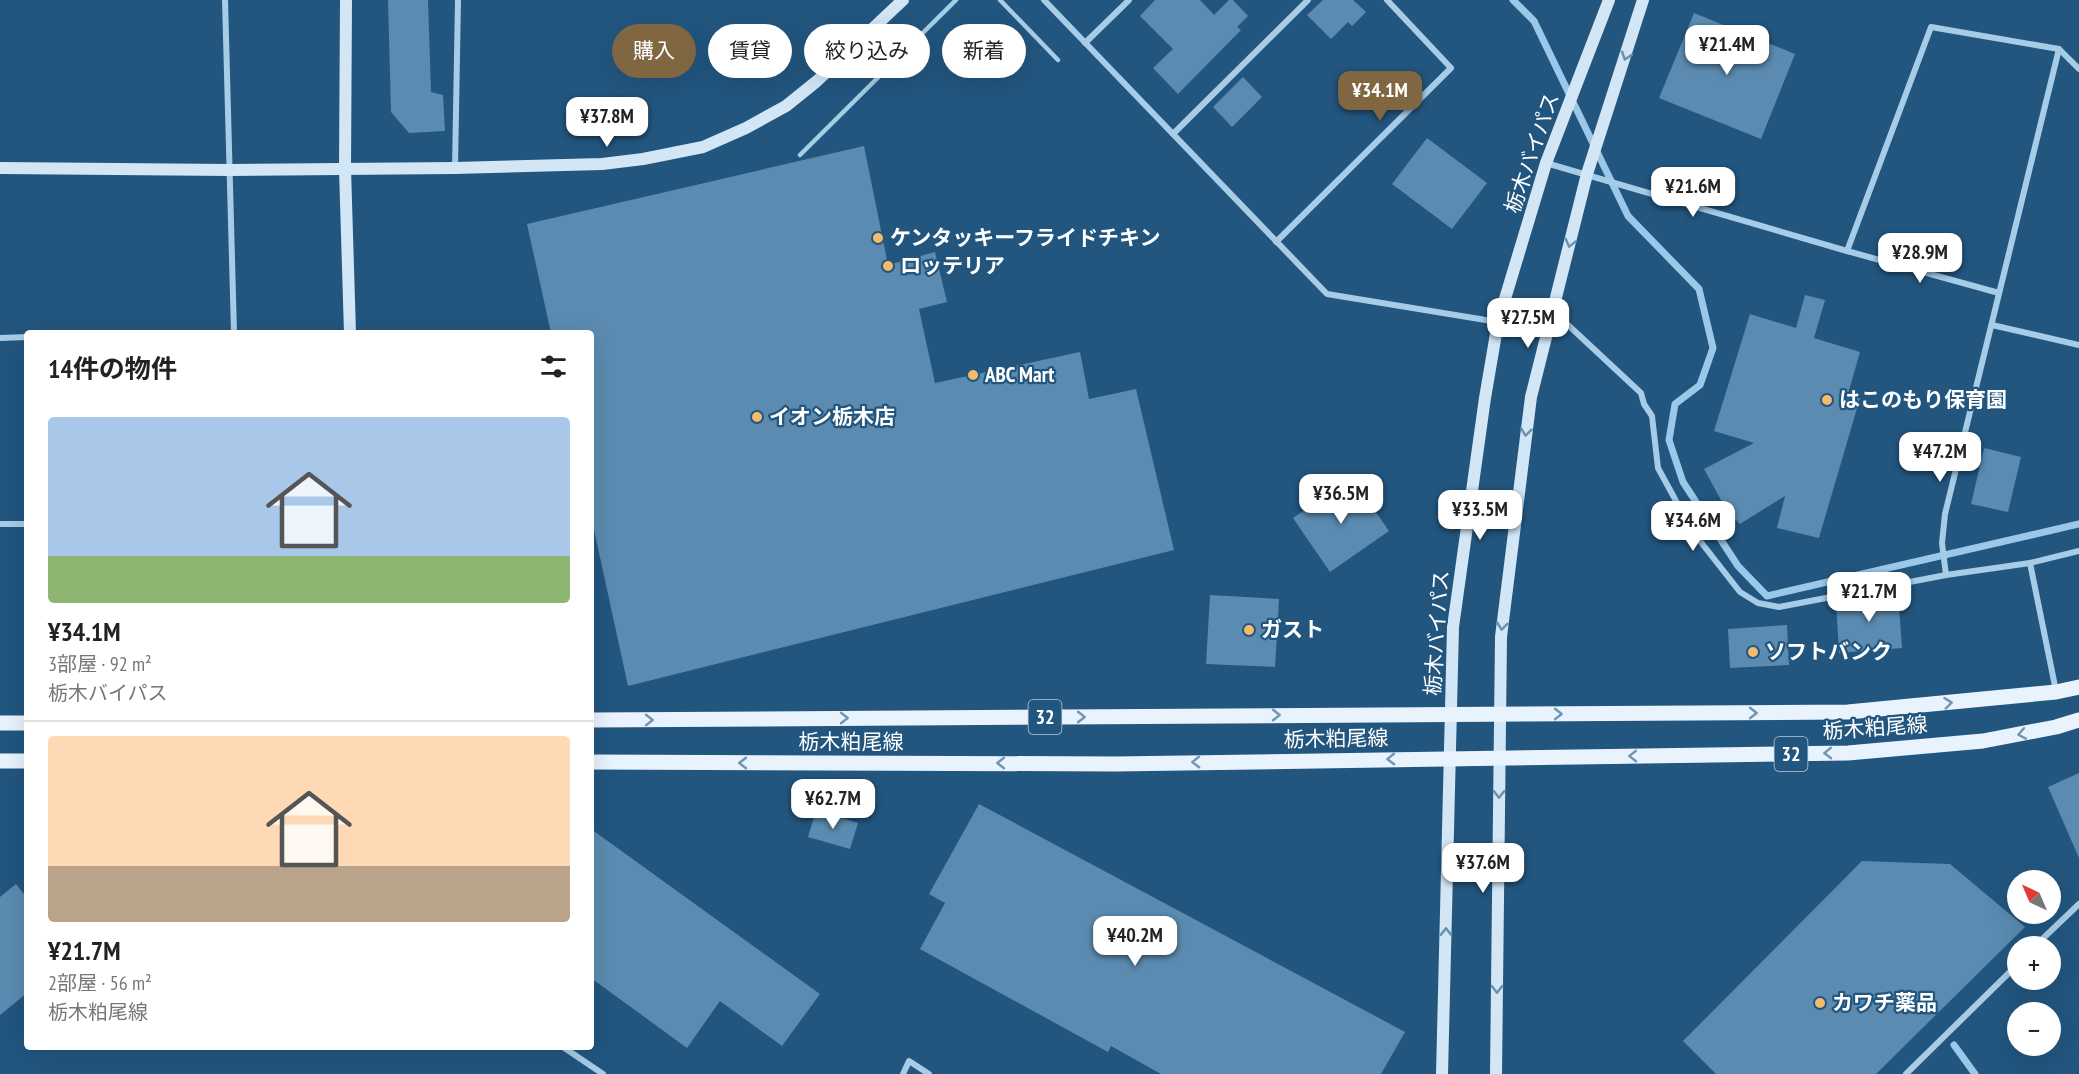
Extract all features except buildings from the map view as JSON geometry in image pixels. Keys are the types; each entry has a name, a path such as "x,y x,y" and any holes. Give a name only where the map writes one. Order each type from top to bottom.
{"main road":[{"path":"346,0 345,169 350,330"},
{"path":"0,168 231,170 455,168 602,164 643,159 703,147 746,128 786,106 817,81 903,0"},
{"name":"栃木バイパス","path":"1442,1074 1453,627 1485,398 1498,322 1546,163 1609,0"},
{"path":"1496,1074 1500,637 1531,397 1587,174 1644,0"},
{"name":"栃木粕尾線","path":"594,720 1848,712 2056,692 2079,687"},
{"name":"栃木粕尾線","path":"594,762 1116,764 1848,753 1983,741 2056,727 2079,720"},
{"path":"0,723 24,723"},
{"path":"0,761 24,761"}],"street":[{"path":"225,0 231,170 233,330"},
{"path":"455,168 458,0"},
{"path":"1044,0 1327,294 1498,322"},
{"path":"1085,43 1130,0"},
{"path":"1173,134 1308,0"},
{"path":"1276,242 1451,68 1387,0"},
{"path":"1847,251 1931,27 2059,49 2079,69"},
{"path":"1946,575 1942,543 1945,514 2059,49"},
{"path":"1546,163 1999,293"},
{"path":"1553,310 1641,393 1644,404 1652,416 1658,468 1693,532 1740,592 1758,603 1779,607 1946,575 2030,562 2079,551"},
{"path":"1992,326 2079,345"},
{"path":"0,338 24,337"},
{"path":"0,524 24,524"},
{"path":"2030,562 2056,692"},
{"path":"2046,936 2079,904"},
{"path":"1906,1074 2007,975"},
{"path":"567,1050 603,1074"},
{"path":"903,1074 909,1061 929,1074"}],"lane":[{"path":"800,155 956,0"},
{"path":"1000,0 1058,60"}],"waterway":[{"path":"1513,0 1534,21 1628,216 1699,289 1713,348 1700,385 1675,404 1669,440 1683,482 1738,566 1767,596 2079,524"},
{"path":"1954,1045 1975,1074"}],"place":[{"name":"ケンタッキーフライドチキン","path":"878,238"},
{"name":"ロッテリア","path":"888,266"},
{"name":"ABC Mart","path":"973,375"},
{"name":"はこのもり保育園","path":"1827,400"},
{"name":"イオン栃木店","path":"757,417"},
{"name":"ガスト","path":"1249,630"},
{"name":"ソフトバンク","path":"1753,652"},
{"name":"カワチ薬品","path":"1820,1003"}]}
